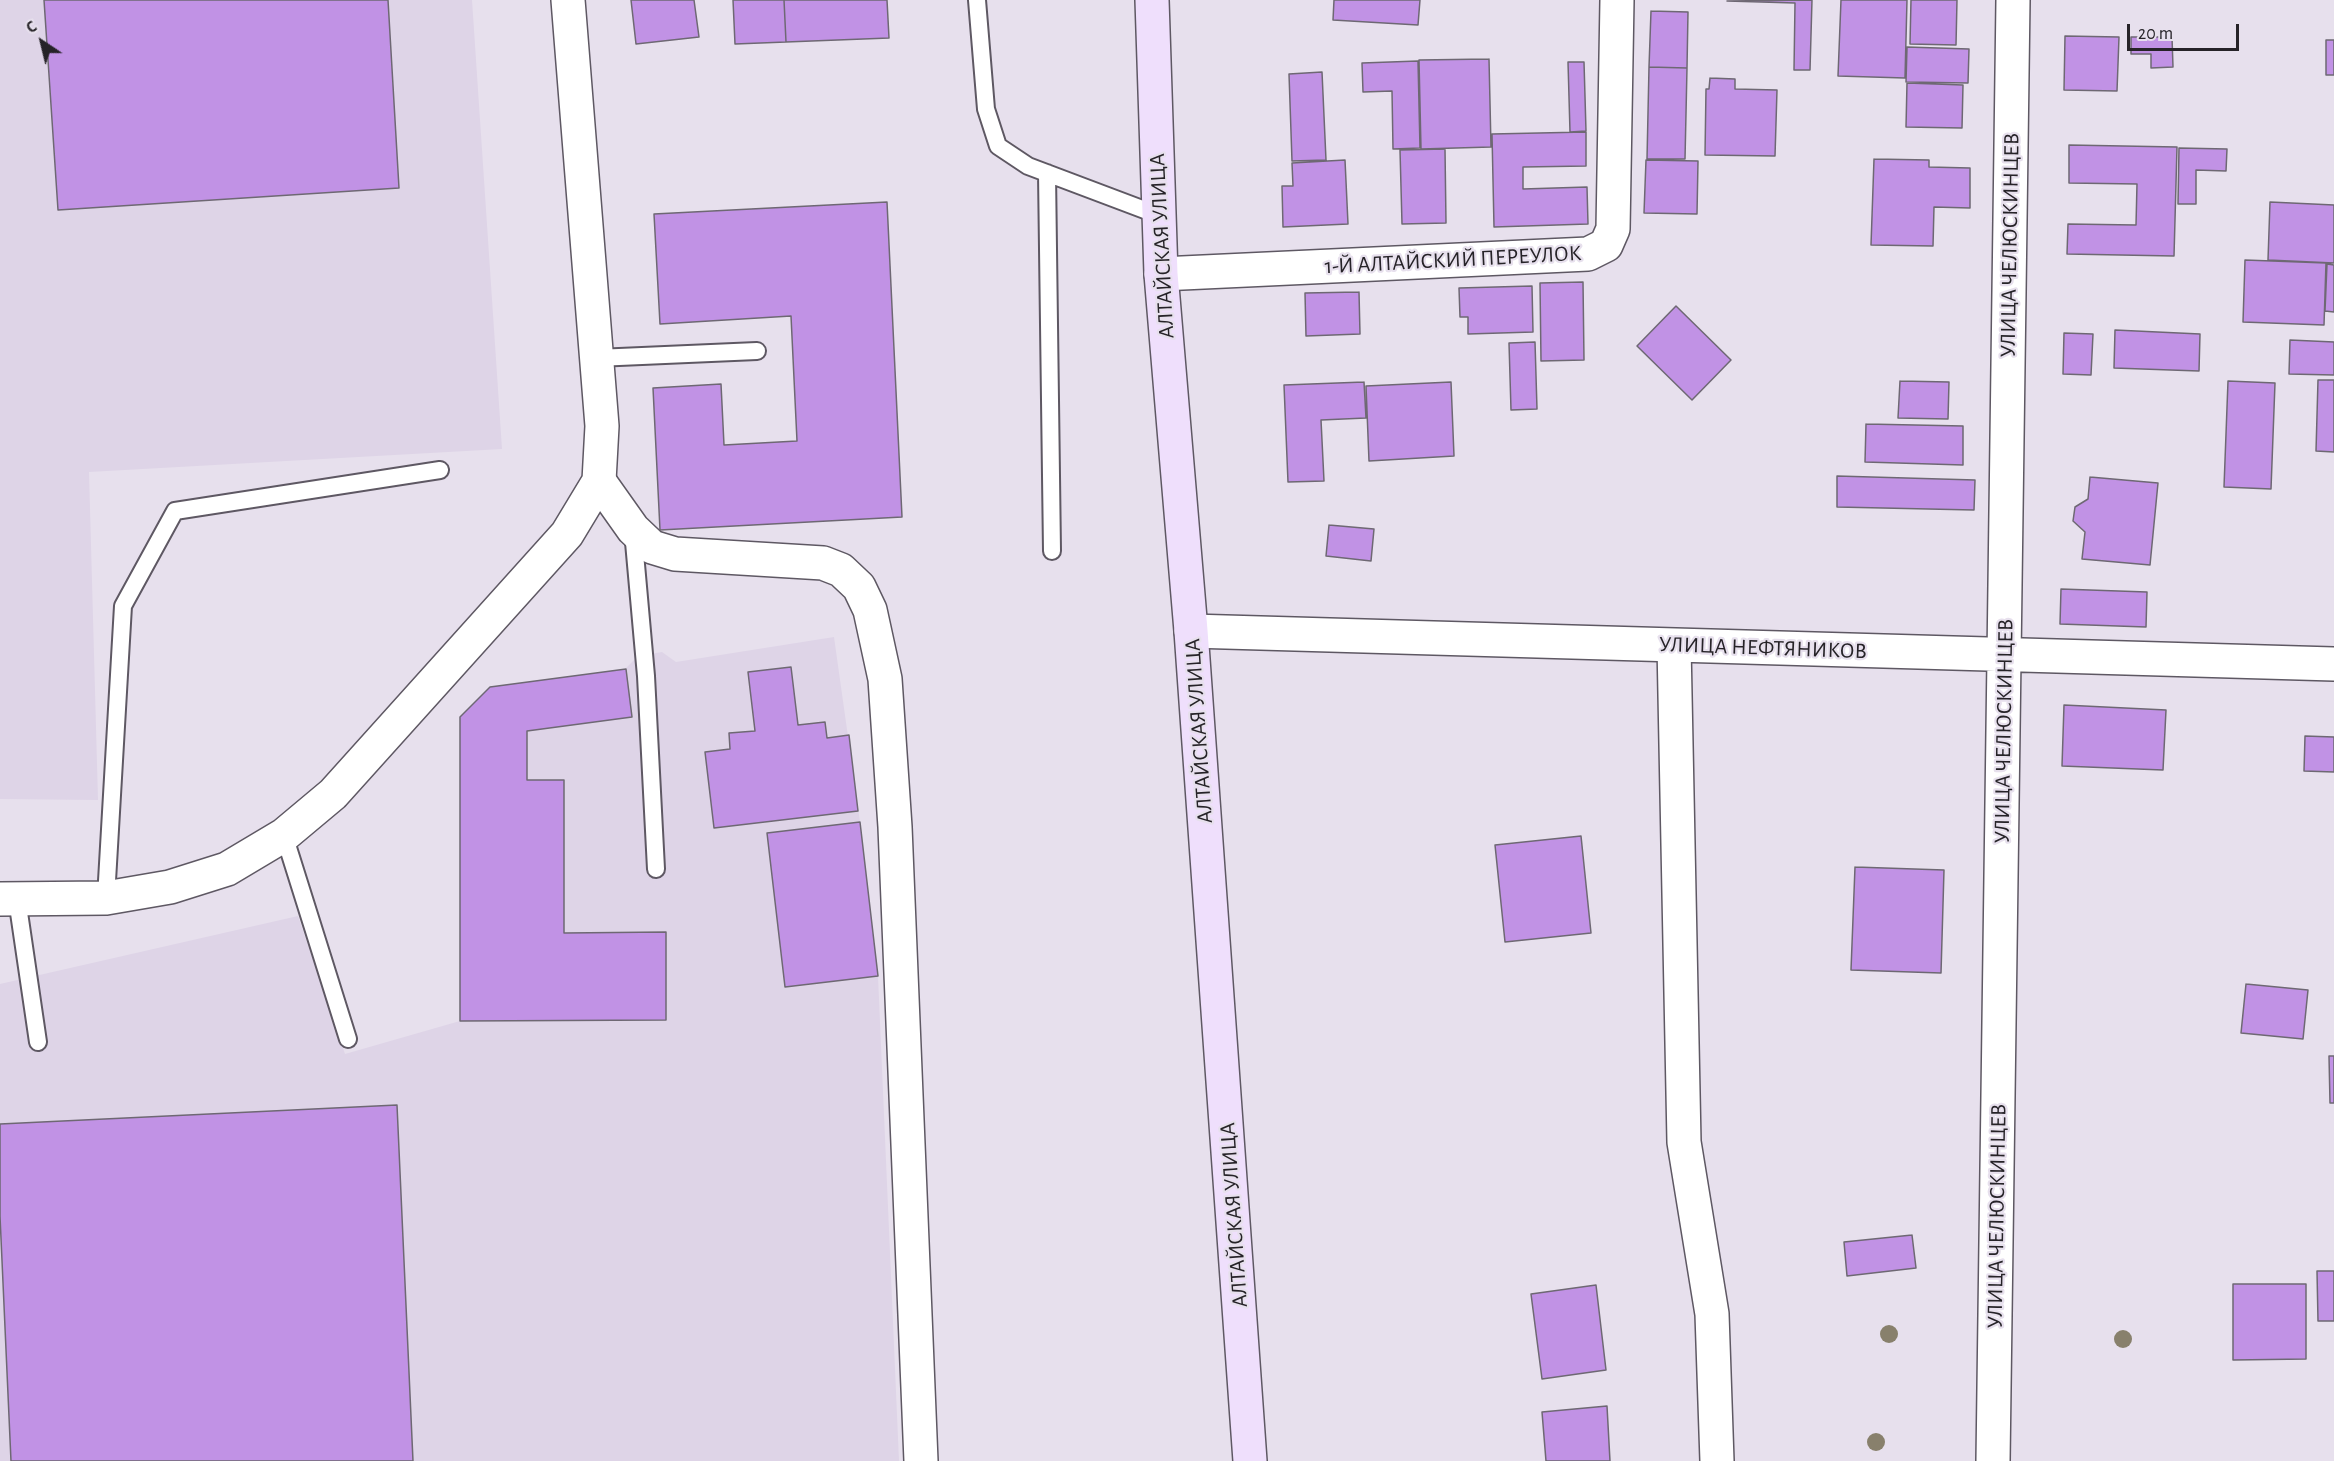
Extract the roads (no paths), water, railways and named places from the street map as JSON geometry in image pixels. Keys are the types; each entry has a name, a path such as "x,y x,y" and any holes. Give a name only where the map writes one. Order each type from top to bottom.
{"main road":[{"name":"АЛТАЙСКАЯ УЛИЦА","path":"1152,0 1161,274 1191,631 1250,1461"}],"street":[{"path":"8,899 106,898 170,886 227,869 284,835 333,794 567,534 599,481 602,426 568,0"},
{"name":"1-Й АЛТАЙСКИЙ ПЕРЕУЛОК","path":"1161,274 1588,254 1606,245 1613,229 1617,0"},
{"name":"УЛИЦА ЧЕЛЮСКИНЦЕВ","path":"1993,1461 2006,656 2013,0"},
{"path":"599,481 633,529 652,547 675,554 823,563 841,570 859,587 870,610 885,679 895,827 921,1461"},
{"name":"УЛИЦА НЕФТЯНИКОВ","path":"1191,631 2334,664"},
{"path":"1674,645 1684,1142 1712,1314 1717,1461"}],"lane":[{"path":"977,0 986,109 998,146 1028,166 1158,215"},
{"path":"1047,173 1052,551"},
{"path":"596,358 757,351"},
{"path":"106,898 123,606 175,511 440,470"},
{"path":"633,529 646,676 656,869"},
{"path":"284,835 348,1039"},
{"path":"8,899 38,1042"}]}
